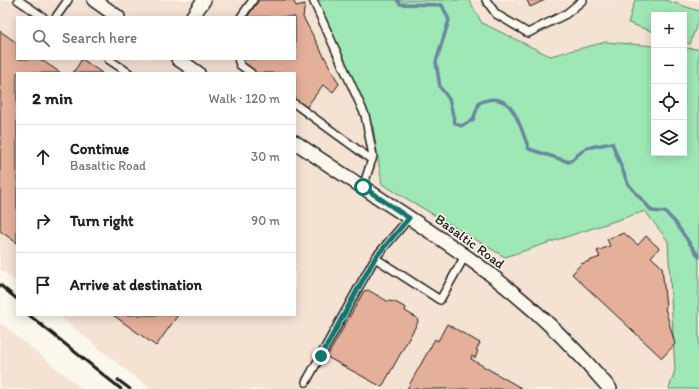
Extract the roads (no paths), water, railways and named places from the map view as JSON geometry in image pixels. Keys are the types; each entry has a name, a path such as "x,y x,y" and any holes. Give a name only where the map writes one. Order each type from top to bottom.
{"street":[{"path":"94,0 117,16"},
{"path":"193,16 204,0"},
{"path":"179,60 197,72"},
{"name":"Basaltic Road","path":"296,143 466,256 502,284 568,343 610,389"}],"lane":[{"path":"18,0 42,16"},
{"path":"57,16 68,0"},
{"path":"242,16 253,0"},
{"path":"313,0 365,115 373,156 363,187"},
{"path":"486,0 496,14 528,33 566,14 583,0"},
{"path":"110,60 128,72"},
{"path":"238,60 240,65 250,72"},
{"path":"296,105 372,160"},
{"path":"306,382 375,258 409,218"},
{"path":"375,258 440,300 466,256"}],"waterway":[{"path":"397,0 400,4 442,5 449,20 436,62 440,87 449,99 455,123 461,126 473,120 479,103 490,99 500,100 507,104 513,111 529,149 569,162 586,148 612,143 628,184 652,211 665,212 675,222 699,257"}],"railway":[{"path":"0,285 16,298"},
{"path":"30,316 121,389"},
{"path":"118,380 130,389"}]}
